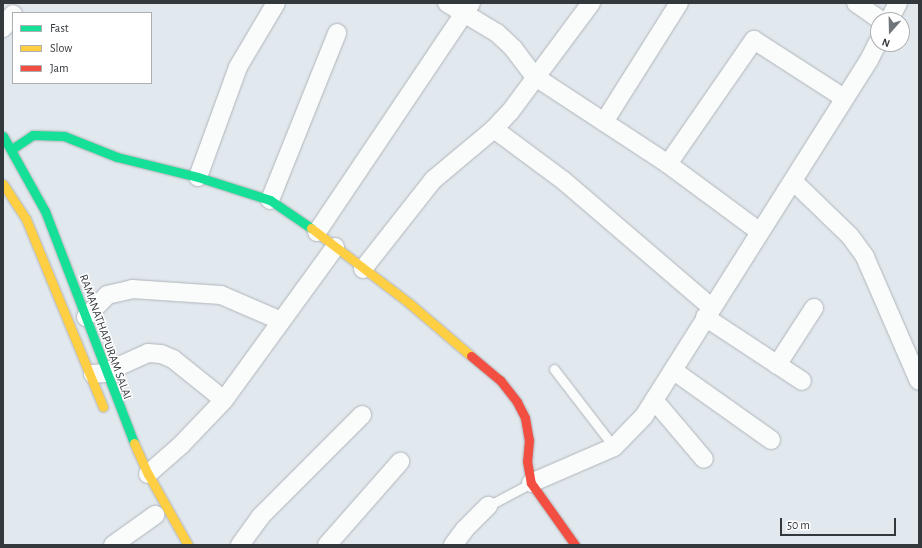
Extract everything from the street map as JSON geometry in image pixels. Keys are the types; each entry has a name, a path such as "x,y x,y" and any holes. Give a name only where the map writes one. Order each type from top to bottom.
{"main road":[{"path":"12,149 33,135 64,136 117,157 198,177 270,200 317,232 409,303 500,380 513,397 525,418 529,440 527,461 530,483 575,545"},
{"name":"RAMANATHAPURAM SALAI","path":"3,136 12,149 45,211 86,317 96,374 108,417"},
{"name":"RAMANATHAPURAM SALAI","path":"3,184 26,219 96,374 148,474 188,545"}],"street":[{"path":"14,12 21,3"},
{"path":"198,177 238,67 276,3"},
{"path":"447,3 466,8 497,33 513,48 534,76 668,164 760,232"},
{"path":"363,269 433,180 494,129 591,3"},
{"path":"604,122 679,3"},
{"path":"856,3 870,13"},
{"path":"893,12 898,3"},
{"path":"317,232 466,8"},
{"path":"3,28 12,15"},
{"path":"270,200 337,33"},
{"path":"668,164 754,40 844,98"},
{"path":"530,483 614,447 644,416 674,371 708,312 793,181 873,52"},
{"path":"494,129 564,181 708,312 802,381"},
{"path":"793,181 850,236 865,257 919,381"},
{"path":"148,474 181,446 224,400 335,247"},
{"path":"86,317 107,295 132,289 221,295 281,321"},
{"path":"777,364 814,308"},
{"path":"96,374 148,353 161,354 173,359 224,400"},
{"path":"674,371 771,440"},
{"path":"654,400 704,460"},
{"path":"240,545 261,516 362,415"},
{"path":"327,545 400,462"},
{"path":"453,545 465,529 488,506"},
{"path":"113,545 155,514"}],"lane":[{"path":"554,369 614,447"},
{"path":"488,506 530,483"}],"traffic: fast":[{"path":"12,149 33,135 64,136 117,157 198,177 270,200 311,228"},
{"path":"3,136 45,211 134,443"}],"traffic: slow":[{"path":"3,184 26,219 103,407"},
{"path":"311,228 409,303 471,356"},
{"path":"134,443 148,474 188,545"}],"traffic: jam":[{"path":"471,356 500,380 517,402 525,418 529,440 527,461 531,483 575,545"}]}
